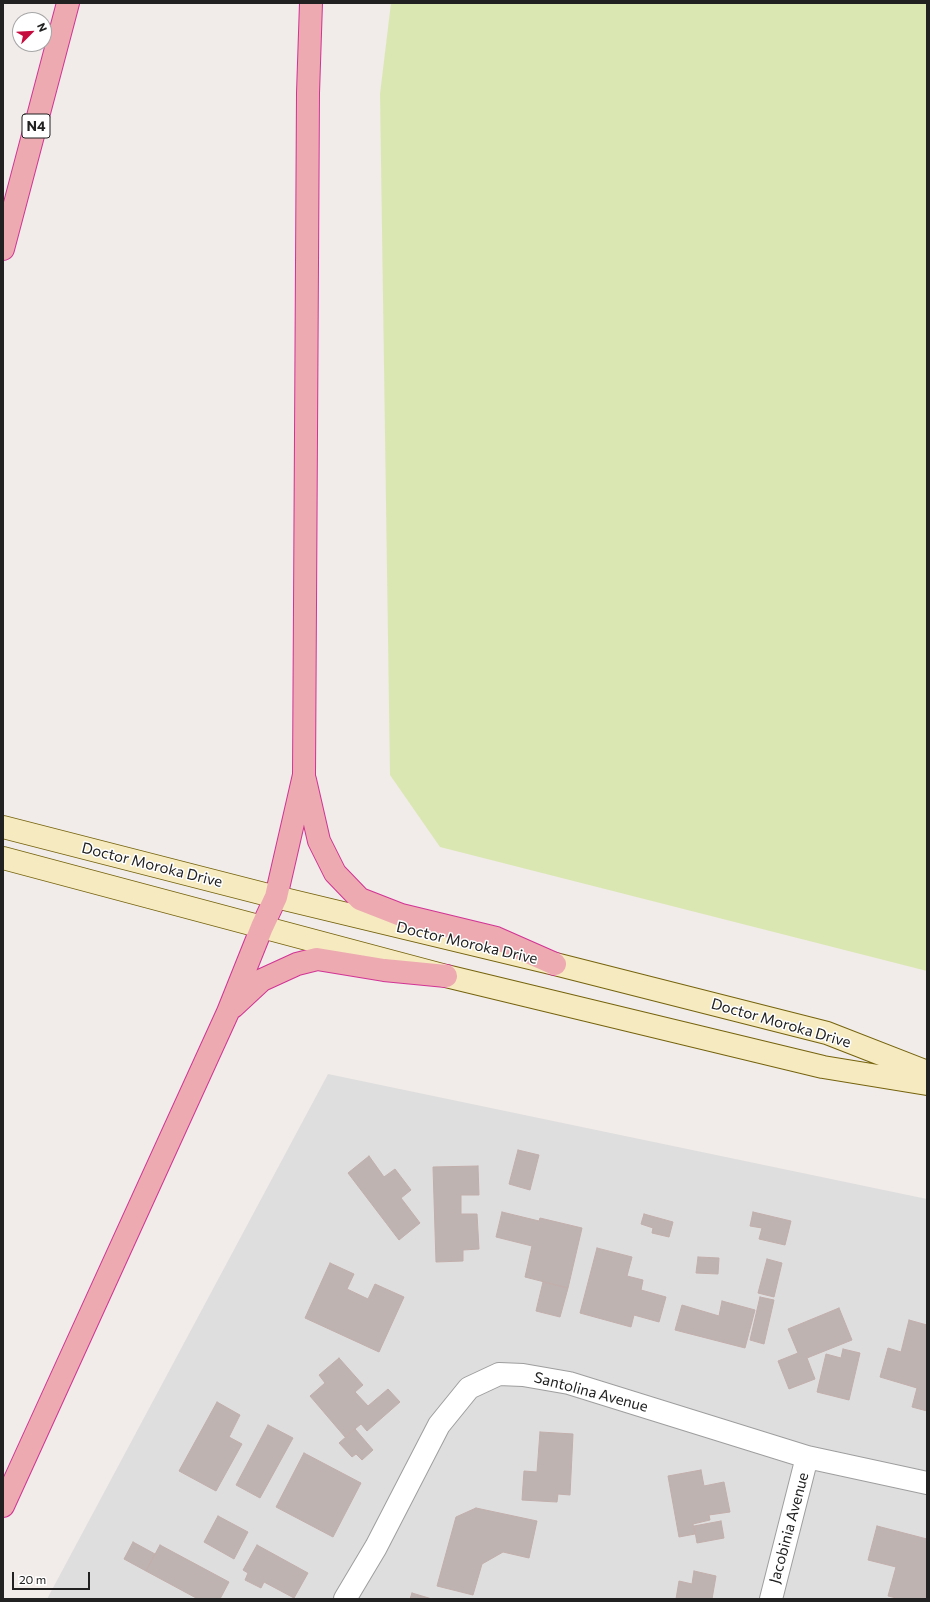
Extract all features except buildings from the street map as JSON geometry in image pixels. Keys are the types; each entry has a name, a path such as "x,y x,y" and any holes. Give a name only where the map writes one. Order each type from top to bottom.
{"highway":[{"name":"N4","path":"3,249 68,3"},
{"path":"3,1506 228,1012 262,927 276,897 304,775 308,93 311,3"},
{"path":"304,775 319,841 335,872 360,899 401,915 496,938 555,964"},
{"path":"228,1012 262,980 297,964 317,959 384,970 446,976"}],"main road":[{"name":"Doctor Moroka Drive","path":"3,827 276,897 555,964 827,1033 927,1072"},
{"name":"Doctor Moroka Drive","path":"3,858 446,976 823,1067 927,1084"}],"street":[{"name":"Santolina Avenue","path":"345,1599 376,1547 439,1426 469,1388 499,1374 523,1374 569,1383 808,1456 927,1483"},
{"name":"Jacobinia Avenue","path":"770,1599 808,1456"}],"shaded area":[{"path":"328,1074 927,1199 927,1599 47,1599"}],"green space":[{"path":"391,3 927,3 927,971 440,847 390,775 380,94"}]}
